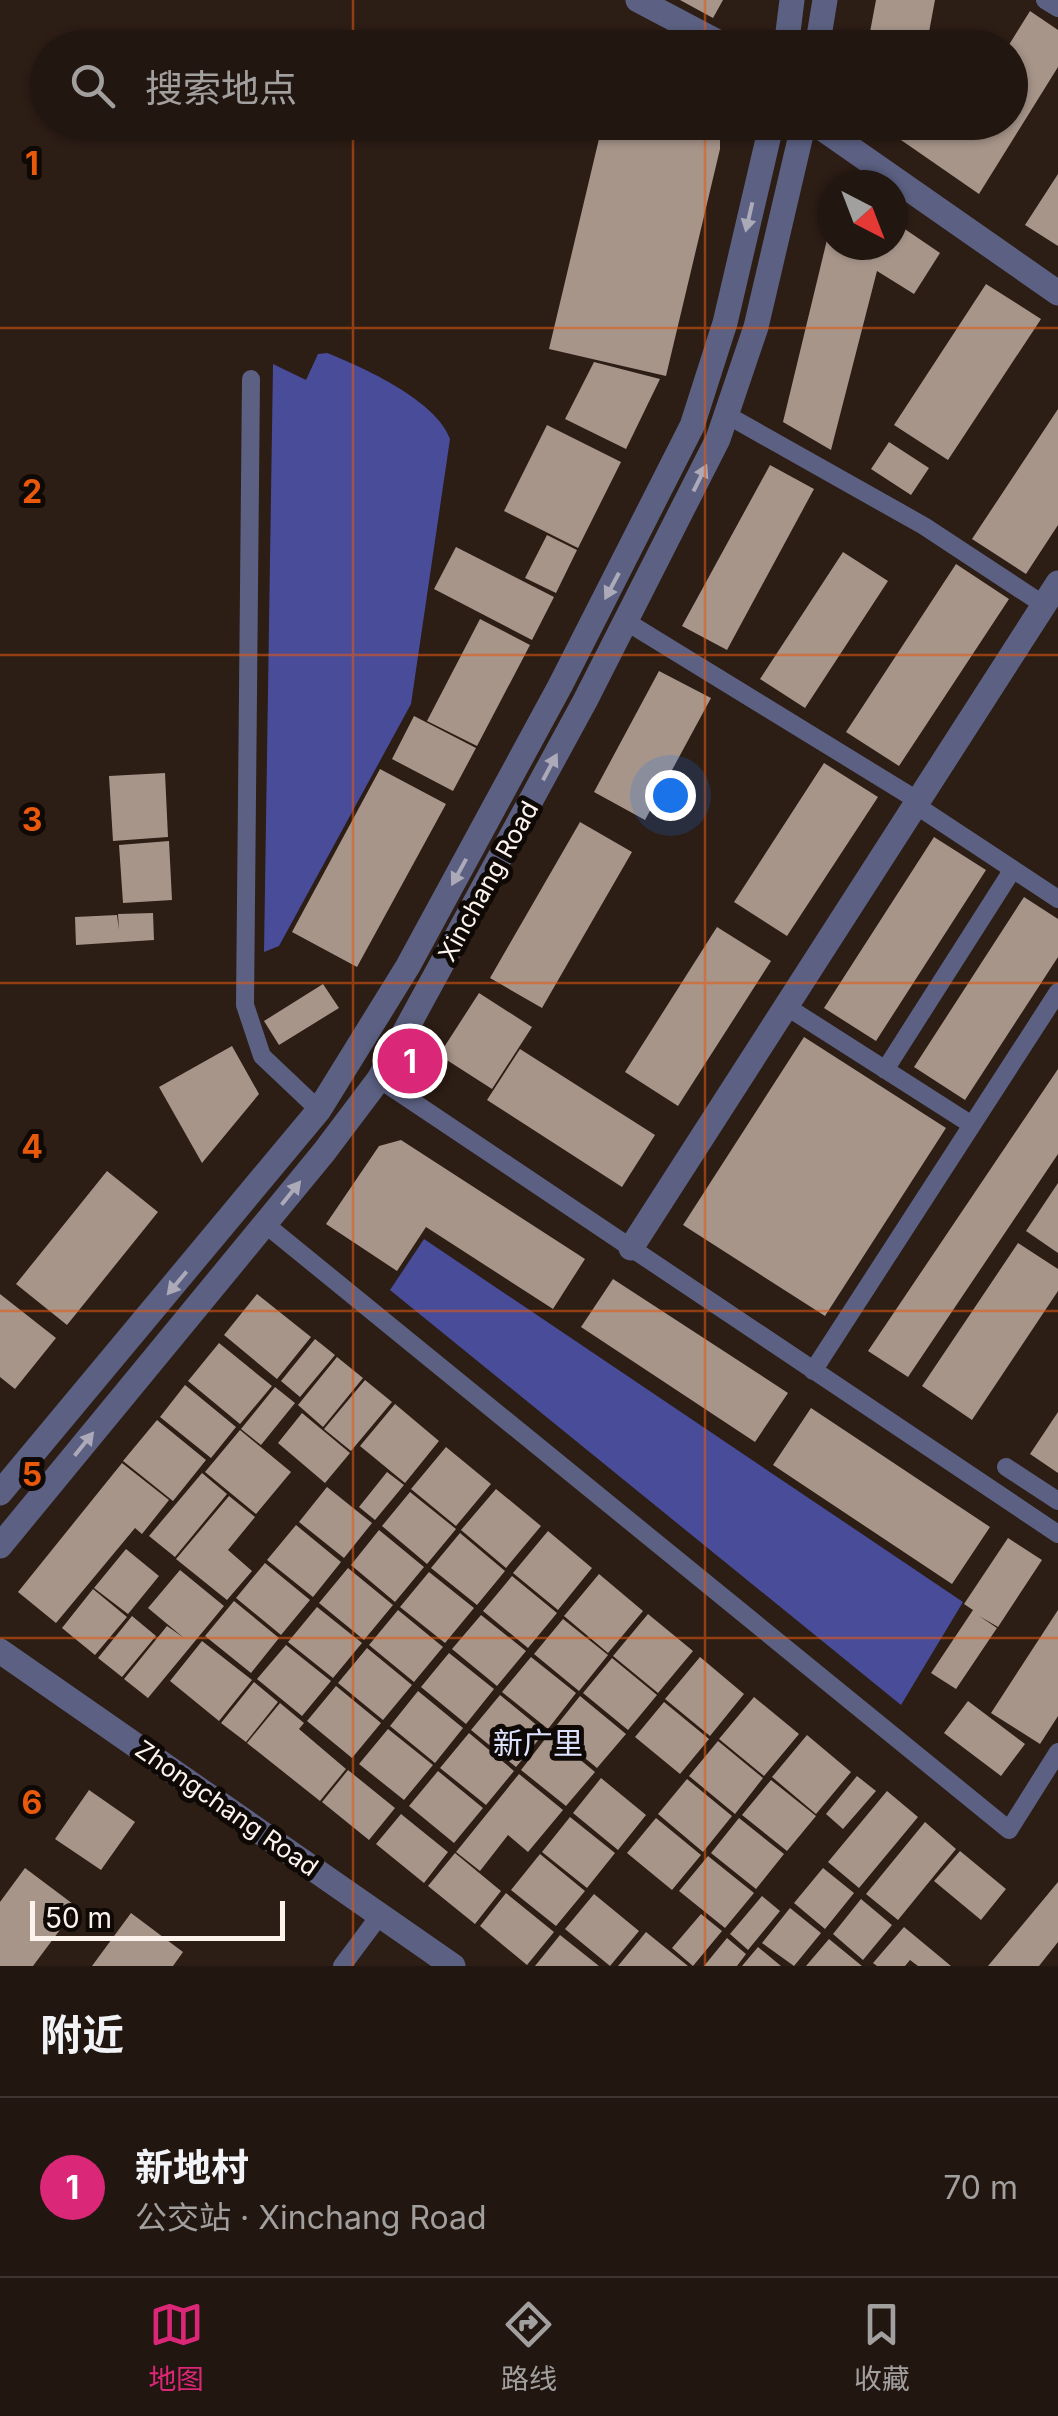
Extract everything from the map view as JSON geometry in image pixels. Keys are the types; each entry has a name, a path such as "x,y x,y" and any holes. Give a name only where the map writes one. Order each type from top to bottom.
{"street":[{"path":"638,0 695,30"},
{"path":"788,30 792,0"},
{"path":"820,30 825,0"},
{"name":"Xinchang Road","path":"0,1493 319,1110 408,966 671,474 710,375 768,140"},
{"name":"Xinchang Road","path":"0,1546 265,1224 379,1078 627,622 696,486 727,415 756,327 800,140"},
{"path":"839,140 1058,293"},
{"path":"631,1248 1051,594"},
{"name":"Zhongchang Road","path":"0,1651 453,1966"}],"lane":[{"path":"1046,0 1058,8"},
{"path":"251,379 245,1006 262,1056 319,1110"},
{"path":"727,415 1051,594"},
{"path":"627,622 916,802 1058,899"},
{"path":"885,1070 1013,869"},
{"path":"813,1370 1058,992"},
{"path":"784,1005 972,1125"},
{"path":"379,1078 1058,1534"},
{"path":"265,1224 1010,1830 1058,1752"},
{"path":"1006,1467 1058,1500"},
{"path":"342,1966 380,1915"}],"shaded area":[{"path":"327,353 378,376 415,399 442,425 450,439 411,704 279,946 264,952 273,364 306,380 318,354"},
{"path":"424,1239 963,1602 901,1705 390,1290"}],"building":[{"path":"680,0 723,0 713,18"},
{"path":"876,0 935,0 929,30 870,30"},
{"path":"1030,11 1058,30 1058,67 1028,115 1028,30 1018,30"},
{"path":"599,140 720,140 666,376 549,349"},
{"path":"901,140 1013,140 979,194"},
{"path":"1058,174 1058,246 1025,225"},
{"path":"908,231 940,253 914,294 877,271 831,450 783,422 822,260 908,260"},
{"path":"986,284 1041,319 948,460 894,425"},
{"path":"594,362 660,379 626,449 565,419"},
{"path":"1058,409 1058,525 1026,574 972,539"},
{"path":"547,425 621,462 578,548 504,511"},
{"path":"889,442 929,468 911,495 871,469"},
{"path":"770,465 814,489 727,650 682,626"},
{"path":"547,535 577,550 556,593 525,578"},
{"path":"456,547 554,597 532,640 434,589"},
{"path":"843,552 888,581 805,708 760,679"},
{"path":"956,564 1009,599 899,766 846,732"},
{"path":"480,619 530,645 477,746 427,721"},
{"path":"659,671 711,698 645,820 594,792"},
{"path":"414,716 476,748 453,791 392,759"},
{"path":"824,763 878,797 787,936 734,902"},
{"path":"380,769 446,804 357,967 292,932"},
{"path":"165,773 168,837 113,841 109,776"},
{"path":"580,822 632,852 542,1008 490,978"},
{"path":"934,837 986,870 876,1041 824,1008"},
{"path":"169,841 172,900 123,903 119,845"},
{"path":"1024,897 1058,919 1058,957 965,1100 914,1067"},
{"path":"153,913 154,940 76,945 75,917 117,915 119,930 118,914"},
{"path":"717,927 771,961 678,1106 625,1072"},
{"path":"323,984 339,1008 279,1045 264,1021"},
{"path":"479,993 532,1027 492,1089 439,1055"},
{"path":"804,1037 946,1128 825,1316 683,1225"},
{"path":"232,1046 259,1094 202,1163 159,1087"},
{"path":"520,1049 655,1135 622,1187 487,1100"},
{"path":"1058,1069 1058,1154 908,1377 868,1351"},
{"path":"401,1140 585,1259 553,1309 426,1227 397,1271 326,1224 379,1146"},
{"path":"107,1171 158,1212 67,1325 16,1284"},
{"path":"1058,1183 1058,1253 1026,1231"},
{"path":"1018,1243 1058,1269 1058,1291 972,1420 922,1386"},
{"path":"613,1279 788,1393 755,1442 581,1327"},
{"path":"0,1294 56,1338 15,1389 0,1377"},
{"path":"257,1294 311,1337 277,1379 224,1335"},
{"path":"315,1339 335,1355 300,1397 281,1381"},
{"path":"219,1343 272,1386 240,1424 188,1381"},
{"path":"337,1357 363,1378 323,1427 298,1405"},
{"path":"365,1380 392,1402 351,1451 324,1429"},
{"path":"185,1385 236,1427 211,1458 160,1417"},
{"path":"275,1387 295,1403 261,1445 241,1429"},
{"path":"395,1404 439,1441 405,1483 360,1446"},
{"path":"811,1408 990,1527 952,1584 773,1465"},
{"path":"1058,1412 1058,1473 1030,1454"},
{"path":"302,1413 350,1453 325,1483 278,1443"},
{"path":"157,1420 206,1460 173,1501 123,1461"},
{"path":"240,1430 291,1472 256,1514 205,1472"},
{"path":"446,1447 491,1484 456,1526 411,1489"},
{"path":"122,1463 169,1500 142,1534 135,1528 56,1623 18,1592"},
{"path":"387,1472 404,1485 375,1520 359,1507"},
{"path":"202,1473 227,1494 175,1557 149,1536"},
{"path":"327,1487 372,1523 344,1558 299,1522"},
{"path":"496,1489 541,1526 506,1568 461,1530"},
{"path":"410,1492 456,1529 427,1564 382,1526"},
{"path":"229,1496 255,1517 228,1550 252,1571 227,1600 176,1559"},
{"path":"296,1525 341,1562 313,1597 267,1560"},
{"path":"379,1530 424,1567 395,1602 351,1565"},
{"path":"548,1531 592,1568 558,1610 513,1573"},
{"path":"460,1533 505,1571 477,1605 431,1568"},
{"path":"1008,1538 1042,1560 998,1627 979,1616 997,1628 956,1689 931,1673 973,1610 964,1604"},
{"path":"126,1549 159,1576 128,1614 94,1588"},
{"path":"265,1563 310,1600 281,1635 236,1598"},
{"path":"348,1568 393,1605 364,1640 319,1603"},
{"path":"180,1570 224,1606 148,1698 124,1679 167,1626 184,1638 148,1608"},
{"path":"429,1572 474,1608 445,1643 400,1607"},
{"path":"599,1574 643,1611 608,1653 564,1616"},
{"path":"512,1576 557,1613 528,1648 483,1611"},
{"path":"93,1589 127,1617 95,1655 62,1628"},
{"path":"234,1601 279,1638 251,1673 205,1636"},
{"path":"317,1607 362,1643 333,1678 288,1642"},
{"path":"398,1610 443,1647 414,1682 369,1645"},
{"path":"1058,1610 1058,1716 1040,1744 991,1713"},
{"path":"648,1614 693,1651 658,1693 613,1656"},
{"path":"481,1615 526,1651 497,1686 452,1649"},
{"path":"132,1616 156,1636 122,1677 98,1658"},
{"path":"563,1619 608,1655 579,1691 534,1654"},
{"path":"202,1641 252,1680 219,1721 170,1681"},
{"path":"286,1645 331,1681 302,1716 257,1679"},
{"path":"367,1648 412,1685 383,1720 338,1683"},
{"path":"449,1653 494,1689 466,1724 421,1687"},
{"path":"531,1657 576,1693 548,1729 502,1692"},
{"path":"700,1657 744,1694 710,1736 665,1699"},
{"path":"612,1658 657,1695 628,1730 583,1693"},
{"path":"254,1682 278,1702 246,1742 221,1723"},
{"path":"336,1686 381,1723 352,1758 307,1721"},
{"path":"418,1691 463,1728 435,1763 390,1726"},
{"path":"500,1695 545,1732 516,1767 471,1730"},
{"path":"580,1696 626,1734 597,1768 552,1731"},
{"path":"754,1697 799,1734 764,1776 719,1739"},
{"path":"968,1701 1025,1744 1001,1776 944,1733"},
{"path":"664,1702 709,1739 680,1774 635,1737"},
{"path":"280,1703 304,1723 299,1729 346,1769 320,1801 247,1743"},
{"path":"388,1729 433,1765 404,1800 359,1764"},
{"path":"469,1733 514,1771 486,1805 440,1768"},
{"path":"549,1734 595,1772 566,1806 521,1770"},
{"path":"807,1735 851,1772 816,1814 772,1777"},
{"path":"718,1741 763,1778 735,1814 689,1776"},
{"path":"348,1770 395,1808 369,1840 322,1802"},
{"path":"438,1771 483,1808 454,1843 409,1806"},
{"path":"519,1774 563,1810 528,1852 508,1835 480,1871 456,1852"},
{"path":"857,1776 876,1791 843,1829 826,1814"},
{"path":"601,1778 646,1815 618,1850 573,1813"},
{"path":"687,1779 732,1816 703,1852 658,1814"},
{"path":"771,1780 816,1816 787,1851 742,1815"},
{"path":"89,1790 135,1822 101,1870 55,1839"},
{"path":"887,1791 918,1817 859,1888 828,1862"},
{"path":"401,1814 448,1852 424,1883 376,1844"},
{"path":"570,1817 615,1853 587,1888 542,1852"},
{"path":"656,1818 701,1855 672,1890 627,1853"},
{"path":"739,1818 784,1854 756,1889 711,1853"},
{"path":"925,1822 956,1849 898,1920 866,1894"},
{"path":"960,1851 1006,1889 981,1920 934,1881"},
{"path":"455,1853 501,1891 475,1924 428,1886"},
{"path":"540,1854 585,1891 556,1926 511,1890"},
{"path":"708,1856 754,1893 725,1928 679,1891"},
{"path":"25,1868 77,1907 33,1966 0,1966 0,1902"},
{"path":"823,1868 854,1893 825,1929 794,1903"},
{"path":"1058,1882 1058,1942 1039,1966 988,1966"},
{"path":"506,1893 554,1932 527,1965 480,1926"},
{"path":"594,1894 639,1931 610,1966 565,1929"},
{"path":"762,1896 780,1911 748,1950 730,1934"},
{"path":"861,1899 892,1925 863,1960 833,1934"},
{"path":"790,1908 821,1933 794,1966 762,1943"},
{"path":"131,1913 183,1952 173,1966 92,1966"},
{"path":"701,1914 722,1931 693,1966 672,1948"},
{"path":"904,1927 951,1966 918,1966 910,1960 905,1966 873,1963"},
{"path":"646,1932 688,1966 618,1966"},
{"path":"560,1935 599,1966 535,1966"},
{"path":"727,1938 746,1954 737,1966 704,1966"},
{"path":"829,1939 862,1966 806,1966"},
{"path":"758,1947 781,1966 742,1966"}],"place":[{"name":"新地村","path":"410,1061"}],"district":[{"name":"新广里","path":"538,1744"}]}
